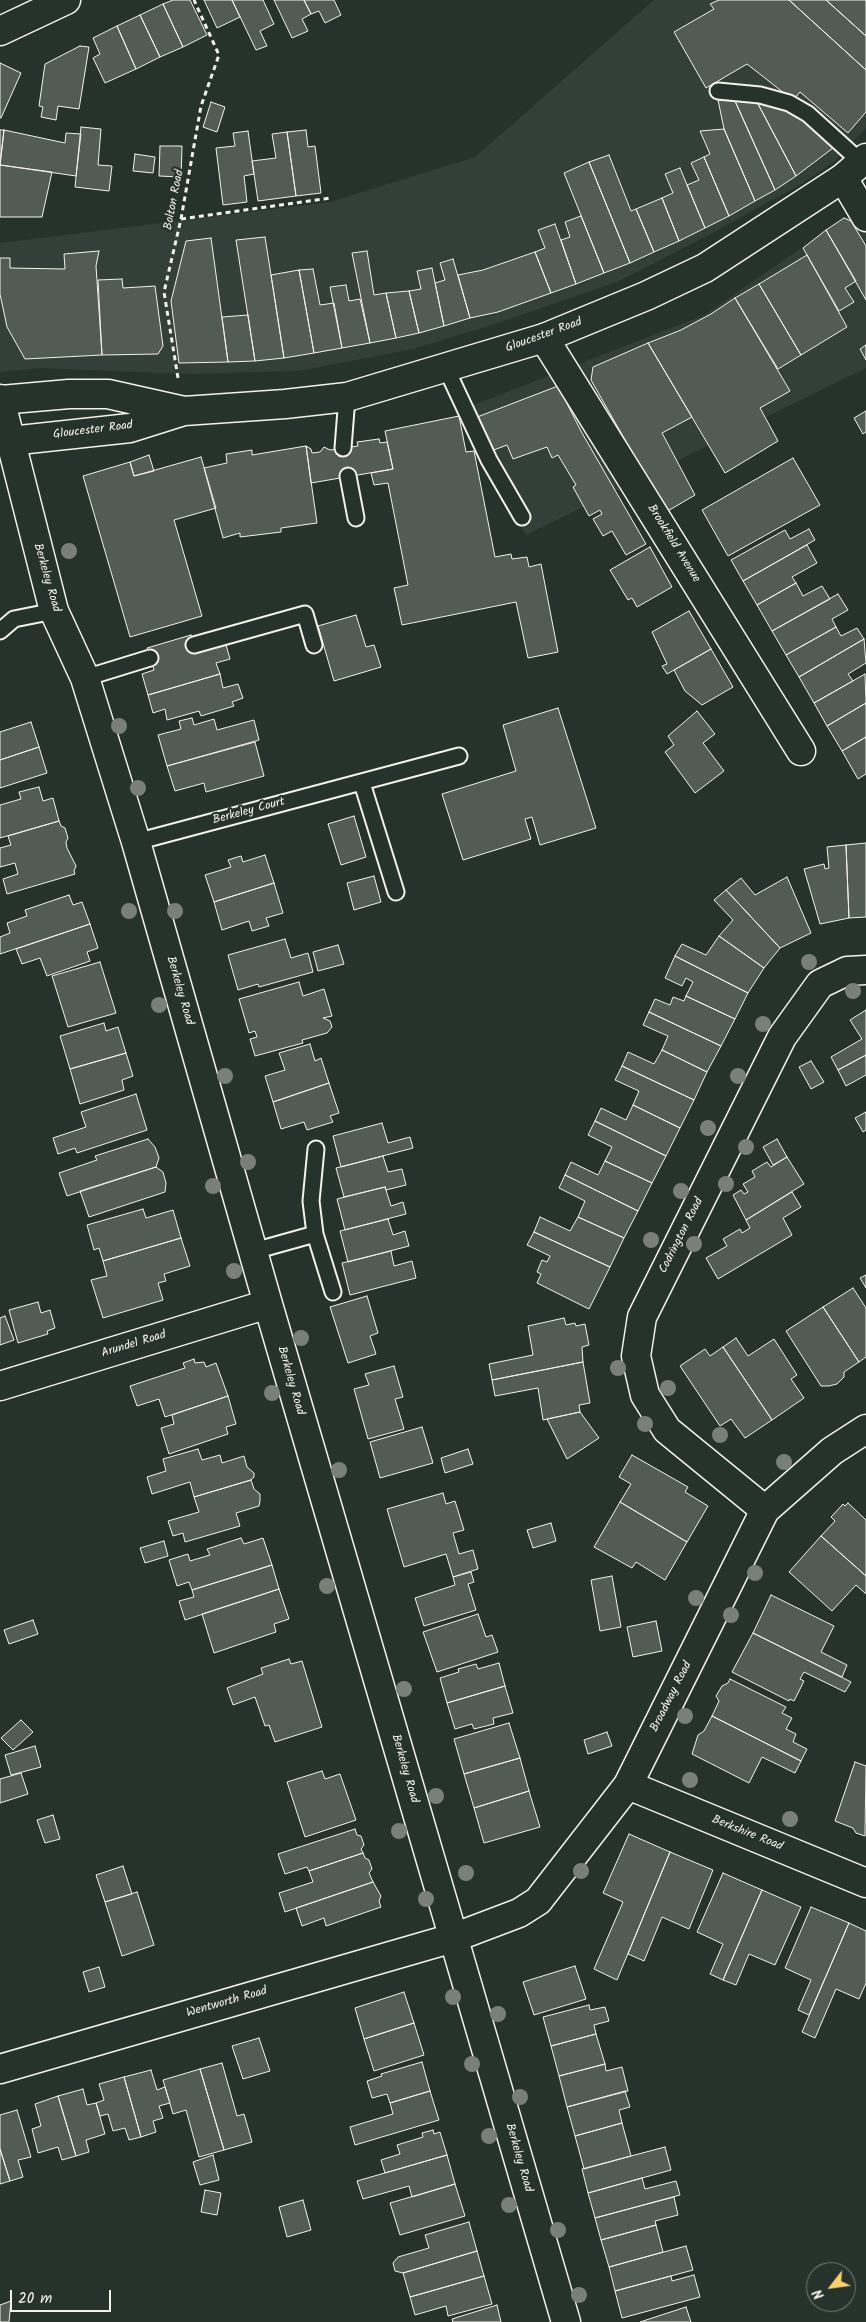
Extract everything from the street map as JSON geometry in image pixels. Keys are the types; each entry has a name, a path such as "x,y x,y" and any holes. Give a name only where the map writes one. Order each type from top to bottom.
{"street":[{"path":"0,31 66,0"},
{"path":"857,166 866,217"},
{"name":"Gloucester Road","path":"5,442 130,428 184,411 285,404 347,397 544,338 646,296 705,268 857,166"},
{"name":"Brookfield Avenue","path":"544,338 801,751"},
{"name":"Gloucester Road","path":"0,400 69,394 108,394 184,411"},
{"name":"Berkeley Road","path":"0,400 5,442 54,611 85,678 136,842 268,1304 566,2322"},
{"name":"Codrington Road","path":"765,1510 667,1430 645,1395 636,1356 642,1316 782,1037 820,984 847,971 866,970"},
{"name":"Arundel Road","path":"0,1386 268,1304"},
{"name":"Broadway Road","path":"453,1938 519,1914 538,1901 628,1785 765,1510 832,1451 866,1429"},
{"name":"Berkshire Road","path":"628,1785 866,1883"},
{"name":"Wentworth Road","path":"0,2069 453,1938"}],"lane":[{"path":"718,91 760,95 789,103 808,114 857,166"},
{"path":"446,368 489,460 522,517"},
{"path":"343,448 347,397"},
{"path":"348,476 356,518"},
{"path":"0,631 14,619 54,611"},
{"path":"194,645 305,614 314,645"},
{"path":"85,678 150,658"},
{"name":"Berkeley Court","path":"136,842 459,756"},
{"path":"362,783 396,892"},
{"path":"316,1149 311,1201 315,1234 333,1292"},
{"path":"254,1251 315,1234"}],"path":[{"name":"Bolton Road","path":"184,411 164,292 181,218 201,106 220,55 194,0"},
{"path":"181,218 331,198"}],"shaded area":[{"path":"654,0 866,0 866,128 836,160 803,183 707,236 617,282 492,325 413,349 298,371 185,374 41,368 0,372 0,243 330,202 475,157"},
{"path":"866,201 866,368 526,535 461,410 704,315 860,208"}],"building":[{"path":"173,0 190,0 207,35 183,47 163,4"},
{"path":"204,0 232,0 240,17 217,28"},
{"path":"232,0 263,0 274,24 260,31 267,46 256,50"},
{"path":"274,0 304,0 311,14 302,19 308,31 292,38"},
{"path":"304,0 334,0 341,15 325,23 319,11 311,14"},
{"path":"719,0 789,0 866,70 866,112 848,133 800,92 793,100 747,64 706,88 674,32 714,9 710,4"},
{"path":"789,0 826,0 866,36 866,70"},
{"path":"826,0 866,0 866,36"},
{"path":"163,4 183,47 160,57 140,15"},
{"path":"140,15 160,57 136,69 117,26"},
{"path":"117,26 136,69 105,83 93,58 100,54 93,38"},
{"path":"80,46 89,47 79,109 58,106 56,120 41,117 43,107 39,106 45,64"},
{"path":"0,63 21,73 1,118 0,118"},
{"path":"718,100 735,101 775,190 755,201 724,129"},
{"path":"735,101 757,102 796,176 775,190"},
{"path":"211,102 225,107 217,132 203,127"},
{"path":"757,102 773,104 795,113 809,122 833,148 796,176"},
{"path":"81,127 101,129 98,165 112,166 109,191 75,187"},
{"path":"724,129 755,201 729,216 704,157 710,154 700,131"},
{"path":"0,130 4,130 0,165"},
{"path":"4,130 65,143 66,133 81,134 76,176 0,165"},
{"path":"306,130 308,147 315,146 321,193 296,196 287,132"},
{"path":"248,131 254,174 244,176 247,202 223,205 216,148 235,146 233,133"},
{"path":"287,132 296,196 258,201 252,161 276,158 272,134"},
{"path":"160,146 182,146 181,177 159,176"},
{"path":"135,154 155,157 153,173 133,171"},
{"path":"609,155 631,211 636,209 654,252 630,263 589,162"},
{"path":"704,157 729,216 705,228 687,185 699,180 691,163"},
{"path":"589,162 630,263 604,273 564,173"},
{"path":"0,165 52,172 42,217 0,217"},
{"path":"680,168 705,228 679,241 662,198 673,193 665,174"},
{"path":"662,198 679,241 654,252 636,209"},
{"path":"581,216 604,273 576,284 561,240 570,237 565,222"},
{"path":"844,218 851,221 866,246 866,300 826,230"},
{"path":"555,224 576,284 551,293 535,252 545,248 538,230"},
{"path":"826,230 856,281 845,288 854,302 839,311 803,248"},
{"path":"265,237 284,358 255,361 236,240"},
{"path":"211,238 228,362 179,363 171,301 186,241"},
{"path":"99,251 96,266 102,355 25,359 7,327 0,294 0,258 10,258 10,268 65,269 64,254"},
{"path":"367,251 374,295 386,293 396,338 370,343 352,253"},
{"path":"535,252 551,293 498,312 470,318 458,275 483,270"},
{"path":"807,255 847,327 801,355 759,284"},
{"path":"453,259 470,318 444,326 435,283 445,280 440,263"},
{"path":"432,268 444,326 419,333 409,291 421,289 417,271"},
{"path":"313,269 320,305 334,303 342,348 314,353 299,270"},
{"path":"299,270 314,353 284,358 271,275"},
{"path":"122,279 123,288 155,286 163,346 158,354 102,355 98,280"},
{"path":"759,284 801,355 778,369 735,298"},
{"path":"346,285 349,301 360,299 370,343 342,348 330,287"},
{"path":"409,291 419,333 396,338 386,293"},
{"path":"735,298 790,391 760,408 778,441 725,473 648,343 681,330 711,314"},
{"path":"248,315 255,361 228,362 222,317"},
{"path":"648,343 692,417 662,433 695,495 666,512 591,380 593,367"},
{"path":"866,345 866,360 860,349"},
{"path":"558,386 582,433 646,544 626,555 612,531 603,536 593,519 602,514 600,510 589,516 573,487 576,485 558,455 552,458 547,447 513,459 507,445 491,451 472,419"},
{"path":"866,411 866,432 863,434 854,418"},
{"path":"459,416 466,452 474,451 495,557 511,554 512,559 527,557 529,567 541,564 558,652 528,658 516,602 402,625 394,588 408,585 388,483 374,485 371,473 393,469 385,431"},
{"path":"379,439 380,443 387,442 393,469 311,483 306,446 311,449 312,453 320,452 324,447 330,450 358,446 357,442"},
{"path":"306,446 317,523 281,528 281,532 240,537 240,533 223,538 204,468 227,463 226,454 252,450 252,455"},
{"path":"149,455 154,471 134,476 130,462"},
{"path":"201,457 216,508 174,520 202,616 130,637 83,476 130,462 134,476"},
{"path":"793,458 820,505 728,556 702,510"},
{"path":"809,529 815,540 743,581 731,560 785,530 790,539"},
{"path":"807,545 817,563 792,577 796,583 757,605 743,581"},
{"path":"650,547 672,587 637,607 632,598 628,600 610,570"},
{"path":"796,583 803,596 822,586 830,599 772,631 757,605"},
{"path":"838,594 848,610 832,619 836,627 786,655 772,631"},
{"path":"689,611 711,649 667,674 662,666 667,664 652,632"},
{"path":"356,615 366,647 374,645 381,667 334,681 318,626"},
{"path":"836,627 841,636 857,628 864,639 799,677 786,655"},
{"path":"191,635 195,650 225,641 230,659 216,663 220,674 148,695 142,674 154,670 147,648"},
{"path":"864,639 866,663 848,674 853,681 814,703 799,677"},
{"path":"711,649 733,687 702,705 685,691 674,670"},
{"path":"220,674 223,688 238,684 243,698 232,702 234,706 201,716 199,711 167,720 165,709 153,713 148,695"},
{"path":"865,674 866,703 827,726 814,703"},
{"path":"866,703 866,737 842,751 827,726"},
{"path":"558,708 596,828 540,845 532,817 525,819 531,839 463,860 442,794 516,771 503,725"},
{"path":"697,711 715,734 703,743 724,771 695,793 665,752 674,745 668,736"},
{"path":"192,718 194,725 214,719 217,730 254,720 259,740 167,766 158,735 181,729 179,721"},
{"path":"31,722 39,747 0,760 0,732"},
{"path":"866,737 866,774 858,779 842,751"},
{"path":"255,742 264,776 206,792 204,783 175,791 167,766"},
{"path":"39,747 47,773 0,788 0,760"},
{"path":"39,787 43,801 53,798 59,821 0,838 0,805 21,799 19,792"},
{"path":"354,816 366,857 341,865 328,824"},
{"path":"59,821 61,826 65,828 68,838 66,842 67,848 76,866 75,874 7,894 3,879 18,874 15,863 0,867 0,848 11,845 8,836"},
{"path":"866,843 866,917 849,918 846,845"},
{"path":"846,845 849,918 820,924 804,869 824,864 825,869 829,868 827,847"},
{"path":"265,855 274,883 214,902 205,875 231,867 228,860 241,856 243,862"},
{"path":"374,876 381,902 354,910 347,883"},
{"path":"787,877 811,933 780,948 726,890 741,878 755,895"},
{"path":"274,883 283,913 266,918 269,926 252,931 249,921 222,930 214,902"},
{"path":"726,890 780,948 764,968 719,936 733,920 714,900"},
{"path":"69,895 73,905 82,902 90,924 0,954 0,937 10,933 7,923 27,916 25,910"},
{"path":"90,924 98,948 87,952 90,961 47,976 40,958 22,964 16,949"},
{"path":"719,936 764,968 748,993 675,956 682,944 706,955"},
{"path":"285,939 291,958 308,953 313,972 259,987 258,984 238,990 228,955"},
{"path":"338,945 344,964 318,971 313,952"},
{"path":"675,956 748,993 735,1019 686,996 693,982 686,978 682,986 665,978"},
{"path":"100,962 116,1013 68,1027 52,976"},
{"path":"299,982 303,996 324,989 332,1016 323,1018 330,1021 332,1027 327,1033 302,1040 303,1043 255,1056 250,1039 257,1037 255,1031 249,1033 239,999"},
{"path":"686,996 735,1019 721,1046 649,1012 655,999 670,1005 673,997 684,1001"},
{"path":"866,1010 866,1055 838,1070 831,1057 862,1039 850,1020"},
{"path":"649,1012 721,1046 707,1072 662,1050 668,1036 643,1025"},
{"path":"104,1023 106,1031 118,1027 126,1053 70,1069 60,1036"},
{"path":"310,1044 315,1061 321,1058 329,1083 273,1102 265,1076 285,1070 279,1053"},
{"path":"662,1050 707,1072 694,1100 622,1066 628,1052 654,1064"},
{"path":"126,1053 133,1076 122,1080 124,1090 80,1104 70,1069"},
{"path":"866,1055 866,1075 846,1086 838,1070"},
{"path":"811,1061 824,1082 811,1089 799,1067"},
{"path":"622,1066 694,1100 680,1128 633,1105 639,1091 615,1080"},
{"path":"329,1083 339,1113 330,1116 333,1122 307,1130 304,1122 281,1129 273,1102"},
{"path":"136,1094 147,1130 77,1153 75,1148 58,1154 53,1138 86,1127 81,1112"},
{"path":"633,1105 680,1128 666,1156 595,1121 601,1108 626,1120"},
{"path":"866,1112 866,1130 863,1132 855,1118"},
{"path":"595,1121 666,1156 652,1183 605,1161 612,1147 588,1135"},
{"path":"382,1123 388,1143 410,1137 413,1148 341,1167 333,1136"},
{"path":"148,1139 155,1147 159,1158 156,1167 67,1196 59,1173 97,1160 95,1156"},
{"path":"777,1139 787,1157 773,1165 763,1147"},
{"path":"383,1156 388,1172 402,1169 406,1185 386,1190 385,1187 344,1197 336,1168"},
{"path":"787,1157 804,1184 746,1220 733,1195 741,1190 744,1194 748,1192 743,1184 755,1177 752,1171 767,1162 771,1167"},
{"path":"605,1161 652,1183 638,1211 565,1175 571,1162 598,1175"},
{"path":"156,1167 163,1172 166,1183 165,1192 89,1217 80,1191"},
{"path":"565,1175 638,1211 624,1238 578,1217 585,1201 559,1188"},
{"path":"385,1187 391,1206 403,1202 406,1214 345,1230 337,1199"},
{"path":"792,1192 801,1207 783,1218 792,1235 718,1279 706,1258 727,1246 723,1239 740,1229 742,1233 750,1228 746,1220"},
{"path":"143,1209 146,1218 173,1210 181,1238 103,1261 99,1248 94,1250 87,1225"},
{"path":"540,1217 570,1231 578,1217 624,1238 610,1267 534,1232"},
{"path":"388,1219 393,1235 405,1231 409,1246 348,1262 340,1231"},
{"path":"534,1232 610,1267 589,1309 537,1283 541,1274 537,1272 542,1260 547,1262 550,1256 527,1245"},
{"path":"181,1238 190,1266 164,1274 166,1281 158,1283 163,1300 103,1318 91,1280 107,1276 103,1261"},
{"path":"391,1251 394,1266 412,1261 416,1278 350,1295 342,1263"},
{"path":"866,1275 866,1288 860,1278"},
{"path":"853,1288 866,1308 866,1357 859,1362 823,1307"},
{"path":"367,1296 378,1333 370,1336 376,1354 348,1363 330,1307"},
{"path":"38,1302 41,1313 50,1310 55,1328 47,1331 48,1334 18,1343 9,1310"},
{"path":"823,1307 859,1362 844,1372 844,1377 837,1384 829,1386 821,1386 786,1331"},
{"path":"5,1316 14,1340 0,1345 0,1318"},
{"path":"564,1318 566,1325 575,1323 576,1326 585,1324 589,1345 582,1347 583,1362 492,1380 489,1364 533,1355 528,1326"},
{"path":"736,1338 748,1356 774,1339 797,1375 791,1379 804,1398 772,1420 723,1347"},
{"path":"723,1347 772,1420 745,1438 731,1419 720,1426 680,1366 705,1349 710,1356"},
{"path":"194,1359 195,1363 204,1362 206,1367 216,1363 228,1396 165,1417 159,1399 137,1406 130,1386 185,1368 183,1363"},
{"path":"583,1362 590,1403 579,1405 580,1412 543,1420 538,1388 495,1396 492,1380"},
{"path":"394,1366 403,1397 395,1399 404,1429 368,1439 354,1389 369,1385 365,1374"},
{"path":"228,1396 236,1424 226,1427 228,1434 169,1454 161,1428 174,1424 172,1415"},
{"path":"580,1412 599,1438 567,1459 547,1419"},
{"path":"422,1427 433,1463 380,1478 370,1442"},
{"path":"198,1449 202,1460 220,1455 222,1463 244,1456 247,1467 254,1473 254,1477 251,1480 194,1497 190,1482 152,1494 147,1477 166,1471 163,1459"},
{"path":"468,1449 473,1464 445,1473 441,1458"},
{"path":"632,1455 688,1487 685,1492 708,1506 687,1542 620,1502 631,1484 619,1477"},
{"path":"251,1480 254,1489 260,1494 259,1506 236,1513 240,1526 185,1542 183,1533 173,1536 168,1521 199,1512 194,1497"},
{"path":"443,1493 446,1504 455,1501 464,1530 453,1533 459,1554 473,1550 478,1569 453,1577 446,1554 404,1567 387,1509"},
{"path":"620,1502 687,1542 665,1580 636,1562 632,1568 594,1547"},
{"path":"848,1503 866,1520 866,1576 821,1536 835,1521 831,1517 843,1504 845,1506"},
{"path":"551,1523 556,1541 533,1548 527,1530"},
{"path":"821,1536 866,1576 866,1594 856,1585 832,1611 789,1572"},
{"path":"241,1538 244,1544 263,1538 272,1565 192,1590 189,1582 177,1586 169,1560 188,1554 190,1561 210,1555 207,1549"},
{"path":"164,1541 168,1556 145,1563 140,1548"},
{"path":"272,1565 279,1589 185,1620 179,1601 194,1597 192,1590"},
{"path":"471,1572 474,1582 468,1584 476,1610 424,1626 415,1598 455,1585 453,1577"},
{"path":"612,1576 621,1627 600,1631 591,1580"},
{"path":"279,1589 289,1619 274,1624 276,1632 214,1653 202,1614"},
{"path":"771,1595 834,1626 821,1652 847,1665 842,1677 753,1633"},
{"path":"478,1614 486,1637 492,1635 498,1652 437,1672 423,1632"},
{"path":"33,1620 38,1634 9,1644 4,1630"},
{"path":"656,1621 662,1651 633,1657 627,1627"},
{"path":"753,1633 851,1682 845,1692 804,1672 800,1679 804,1681 794,1701 790,1699 789,1701 732,1672"},
{"path":"289,1659 291,1664 302,1661 322,1727 275,1742 269,1725 265,1726 255,1697 233,1705 227,1688 263,1674 261,1668"},
{"path":"499,1663 505,1686 447,1703 440,1678 459,1672 458,1669 476,1664 478,1669"},
{"path":"730,1679 786,1707 782,1713 792,1718 786,1729 796,1734 793,1742 807,1749 801,1761 712,1716 719,1701 716,1696 722,1686 728,1683"},
{"path":"505,1686 513,1713 493,1718 494,1724 474,1729 472,1724 455,1729 447,1703"},
{"path":"712,1716 801,1761 795,1773 762,1757 749,1783 692,1754 698,1735 704,1731"},
{"path":"21,1720 33,1732 13,1750 1,1738"},
{"path":"509,1723 520,1758 464,1774 454,1739"},
{"path":"607,1732 612,1746 588,1754 584,1740"},
{"path":"35,1746 41,1767 11,1775 5,1755"},
{"path":"520,1758 529,1791 474,1808 464,1774"},
{"path":"855,1762 866,1766 865,1836 856,1833 853,1828 835,1821"},
{"path":"322,1771 325,1779 340,1774 356,1820 305,1837 287,1782"},
{"path":"21,1773 28,1794 0,1803 0,1779"},
{"path":"529,1791 540,1827 484,1843 474,1808"},
{"path":"53,1815 60,1839 45,1843 37,1820"},
{"path":"355,1829 357,1835 361,1836 364,1845 361,1849 363,1853 309,1871 307,1867 285,1874 278,1854"},
{"path":"629,1834 670,1852 617,1980 594,1969 623,1902 603,1893"},
{"path":"670,1852 713,1870 689,1929 662,1917 644,1961 628,1954"},
{"path":"363,1853 365,1858 369,1860 372,1869 369,1873 373,1882 285,1912 279,1893 313,1882 309,1871"},
{"path":"123,1866 132,1894 105,1902 96,1875"},
{"path":"723,1873 762,1890 723,1980 710,1974 723,1944 697,1932"},
{"path":"373,1882 381,1896 379,1901 381,1907 326,1926 324,1918 302,1926 296,1908"},
{"path":"762,1890 801,1907 775,1965 749,1954 736,1985 723,1980"},
{"path":"137,1892 154,1945 122,1956 105,1902"},
{"path":"811,1907 849,1923 809,2015 798,2010 811,1980 785,1968"},
{"path":"849,1923 866,1931 866,1983 859,1999 836,1989 815,2038 802,2032"},
{"path":"575,1966 586,1999 534,2015 523,1982"},
{"path":"99,1967 105,1987 89,1992 83,1972"},
{"path":"404,1992 414,2023 364,2039 355,2008"},
{"path":"589,2005 590,2010 605,2007 609,2021 594,2025 596,2034 551,2046 543,2017"},
{"path":"414,2023 424,2055 374,2071 364,2039"},
{"path":"596,2034 605,2064 559,2076 551,2046"},
{"path":"259,2038 270,2071 243,2079 232,2046"},
{"path":"422,2062 430,2091 390,2103 387,2094 372,2098 367,2081 382,2076 381,2074"},
{"path":"222,2063 237,2116 244,2114 252,2142 224,2150 200,2069"},
{"path":"605,2064 606,2071 622,2067 628,2091 567,2107 559,2076"},
{"path":"200,2069 224,2150 199,2157 186,2110 173,2114 163,2080"},
{"path":"151,2070 157,2090 165,2087 170,2103 159,2106 163,2118 153,2121 156,2132 141,2137 124,2077"},
{"path":"124,2077 141,2137 129,2140 125,2128 113,2131 108,2114 100,2116 96,2103 104,2100 99,2084"},
{"path":"83,2089 87,2105 96,2103 105,2134 86,2140 89,2152 76,2156 58,2096"},
{"path":"430,2091 439,2120 355,2145 350,2127 393,2114 390,2103"},
{"path":"625,2091 630,2107 619,2110 622,2123 575,2136 567,2107"},
{"path":"58,2096 76,2156 62,2160 58,2147 38,2153 32,2129 41,2126 35,2104"},
{"path":"17,2110 31,2157 18,2160 23,2177 10,2181 0,2149 0,2115"},
{"path":"622,2123 631,2156 584,2169 575,2136"},
{"path":"433,2130 434,2134 440,2132 447,2155 385,2173 381,2160 400,2154 397,2145 423,2137 422,2133"},
{"path":"665,2147 671,2170 588,2193 582,2169"},
{"path":"0,2149 10,2181 0,2184"},
{"path":"213,2155 219,2180 200,2185 193,2162"},
{"path":"447,2155 455,2184 412,2197 409,2186 363,2199 357,2181"},
{"path":"642,2178 645,2189 676,2181 680,2195 595,2218 588,2193"},
{"path":"455,2184 465,2216 400,2235 390,2203"},
{"path":"205,2190 221,2193 217,2215 201,2212"},
{"path":"674,2197 678,2215 655,2221 656,2225 601,2240 595,2218"},
{"path":"303,2200 311,2230 287,2237 279,2207"},
{"path":"469,2222 477,2251 403,2273 395,2271 393,2263 398,2257 429,2248 425,2235"},
{"path":"656,2225 663,2252 609,2267 601,2240"},
{"path":"686,2246 693,2270 615,2291 609,2267"},
{"path":"477,2251 484,2276 410,2297 403,2273"},
{"path":"694,2275 700,2297 622,2318 615,2291 671,2276 672,2281"},
{"path":"484,2276 492,2304 448,2316 446,2306 415,2315 410,2297"},
{"path":"11,2301 9,2322 0,2322 0,2305"},
{"path":"497,2305 501,2322 453,2322 452,2319"},
{"path":"686,2307 691,2322 640,2322"}]}
